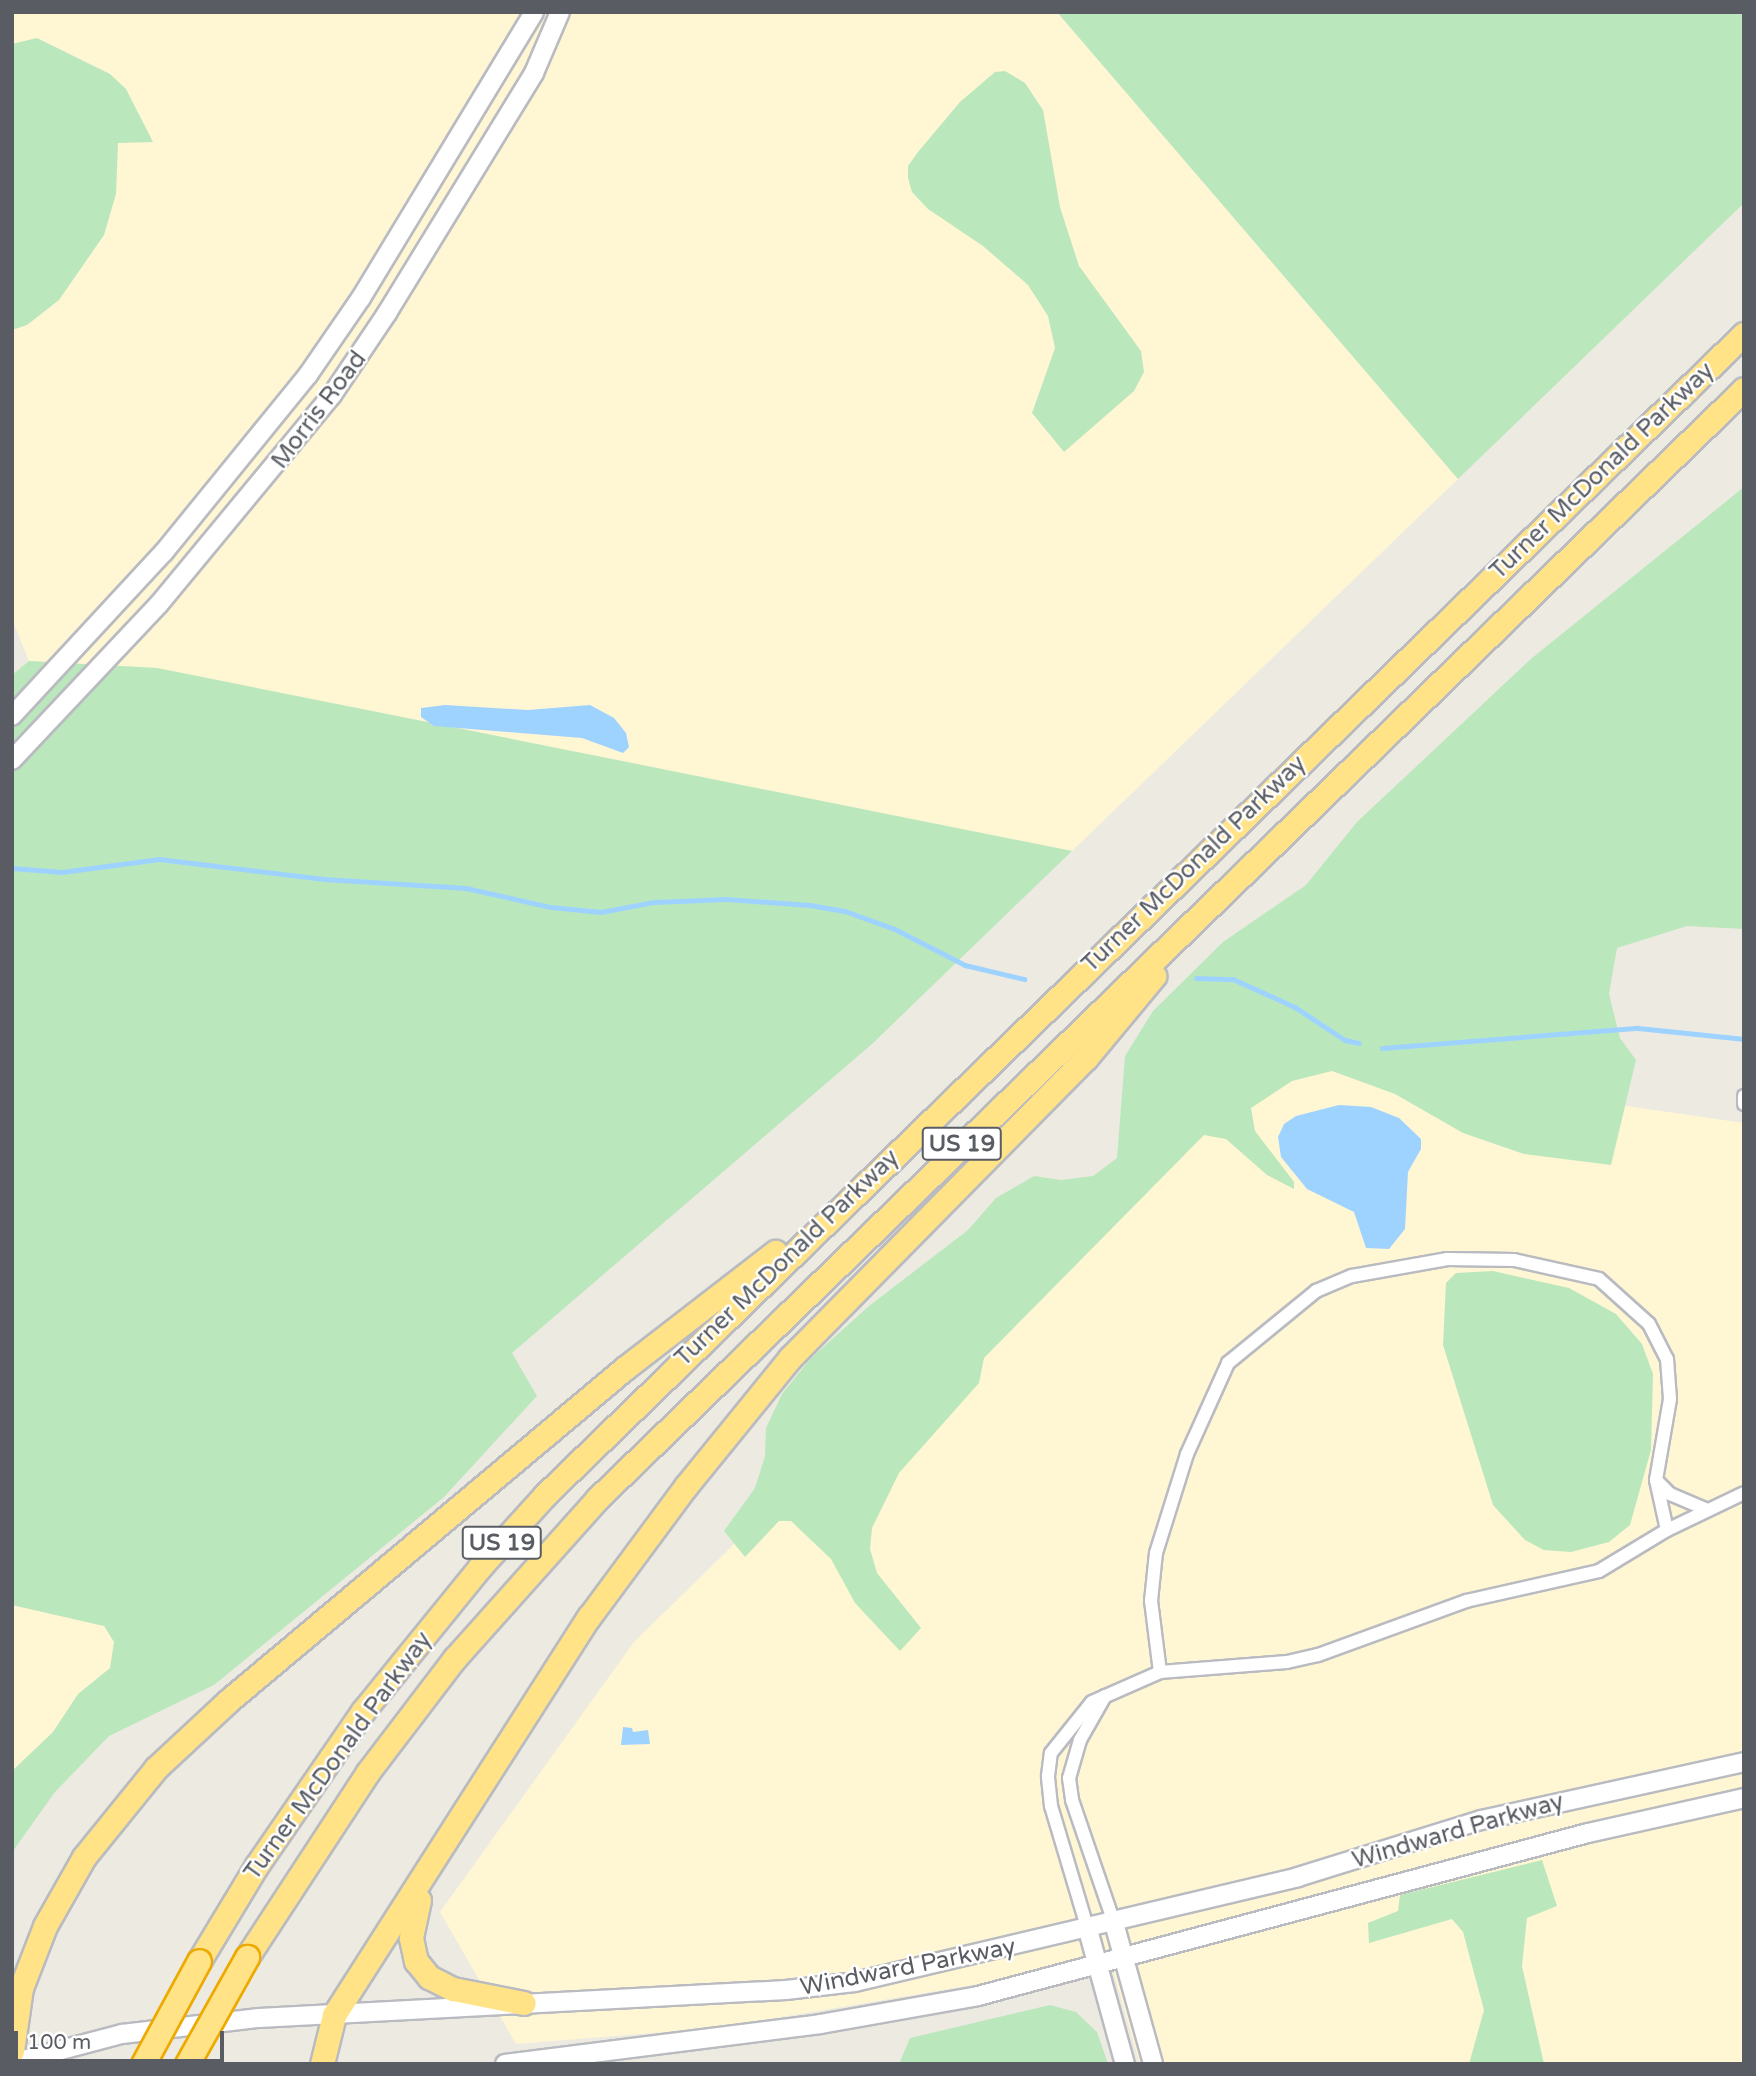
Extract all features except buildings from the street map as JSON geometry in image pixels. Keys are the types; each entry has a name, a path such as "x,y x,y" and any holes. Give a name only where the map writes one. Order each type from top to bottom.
{"highway":[{"name":"Turner McDonald Parkway","path":"143,2064 199,1961 325,1765 480,1567 613,1426 1744,334"},
{"name":"Turner McDonald Parkway","path":"187,2064 247,1957 368,1772 455,1658 546,1553 657,1439 1216,902 1744,389"},
{"path":"322,2064 334,2015 430,1871 589,1617 758,1396 828,1317 1086,1058 1216,902"},
{"path":"12,2051 16,1994 44,1926 84,1857 130,1796 181,1743 625,1368 869,1179"},
{"path":"430,1871 413,1915 416,1961 429,1978 453,1989 524,2003"}],"main road":[{"name":"Morris Road","path":"12,716 164,552 301,385 361,298 534,12"},
{"name":"Morris Road","path":"12,760 159,604 274,470 340,384 534,73 560,12"},
{"name":"Windward Parkway","path":"12,2063 122,2034 260,2018 786,1990 855,1982 1088,1930 1298,1877 1481,1820 1744,1762"},
{"name":"Windward Parkway","path":"505,2064 820,2024 978,1996 1588,1833 1744,1798"},
{"path":"1114,1923 1153,2064"},
{"path":"1088,1930 1125,2064"}],"street":[{"path":"1744,1096 1744,1104"},
{"path":"1160,1672 1151,1601 1156,1553 1186,1454 1228,1363 1316,1291 1352,1276 1437,1259 1500,1260 1599,1279 1649,1324 1667,1359 1670,1399 1656,1480 1667,1530"},
{"path":"1656,1480 1670,1494 1706,1509"},
{"path":"1088,1930 1052,1806 1048,1776 1051,1753 1060,1739 1077,1716 1105,1696 1160,1672 1287,1662 1318,1655 1465,1601 1599,1571 1706,1509 1744,1493"},
{"path":"1105,1696 1080,1740 1069,1778 1072,1800 1114,1923"}],"shaded area":[{"path":"12,12 1057,12 1458,479 1072,851 157,668 29,661 12,619"},
{"path":"1321,970 1469,1083 1744,1123 1744,2064 1140,2064 1109,1957 1045,1973 715,2028 516,2044 440,1912 634,1642"},
{"path":"12,1605 175,1642 12,1828"}],"green space":[{"path":"1057,12 1744,12 1744,203 1458,479"},
{"path":"37,38 110,74 126,89 153,142 118,143 116,194 104,235 59,300 27,325 12,330 12,44"},
{"path":"1005,71 1025,83 1043,110 1060,207 1079,266 1141,351 1144,372 1134,391 1064,452 1032,413 1055,348 1048,316 1028,285 983,246 928,209 912,192 908,178 908,166 960,102 995,72"},
{"path":"1744,487 1744,929 1687,926 1617,948 1609,994 1620,1038 1636,1060 1611,1165 1524,1154 1463,1133 1395,1094 1332,1071 1292,1081 1251,1108 1255,1131 1294,1182 1294,1189 1267,1175 1226,1139 1204,1135 984,1358 979,1383 899,1473 872,1528 870,1549 877,1573 921,1628 900,1651 855,1603 831,1559 791,1521 779,1521 745,1557 724,1531 755,1488 765,1456 766,1428 782,1394 810,1359 869,1306 968,1230 996,1198 1034,1176 1061,1180 1093,1176 1117,1158 1125,1056 1153,1011 1223,942 1306,885 1357,822 1532,658"},
{"path":"29,661 157,668 1072,851 872,1044 512,1353 537,1396 444,1497 214,1685 109,1736 55,1792 13,1851 12,1771 53,1732 78,1694 110,1668 114,1642 104,1626 12,1605 12,675"},
{"path":"1493,1271 1569,1288 1616,1314 1642,1344 1653,1374 1651,1450 1630,1525 1609,1542 1571,1552 1544,1550 1525,1540 1493,1505 1443,1345 1446,1283 1456,1273"},
{"path":"1542,1860 1557,1906 1527,1918 1522,1966 1544,2064 1469,2064 1484,2010 1463,1932 1452,1919 1369,1943 1368,1923 1398,1911 1400,1895"},
{"path":"1050,2005 1076,2012 1097,2032 1108,2064 899,2064 910,2038"}],"water":[{"path":"445,705 528,710 590,705 614,718 626,733 629,747 623,753 582,738 434,726 421,717 421,708"},
{"path":"1339,1105 1371,1107 1399,1118 1421,1139 1421,1149 1408,1172 1405,1229 1389,1249 1366,1248 1354,1212 1307,1189 1281,1157 1278,1137 1284,1124 1296,1116"},
{"path":"623,1727 632,1728 633,1732 648,1730 650,1744 621,1745"}],"waterway":[{"path":"12,868 62,872 159,859 324,879 466,888 551,907 601,912 654,902 726,899 810,905 845,911 895,929 965,965 1024,979"},
{"path":"1196,978 1233,979 1295,1007 1345,1040 1359,1043"},
{"path":"1382,1048 1638,1028 1744,1039"}]}
